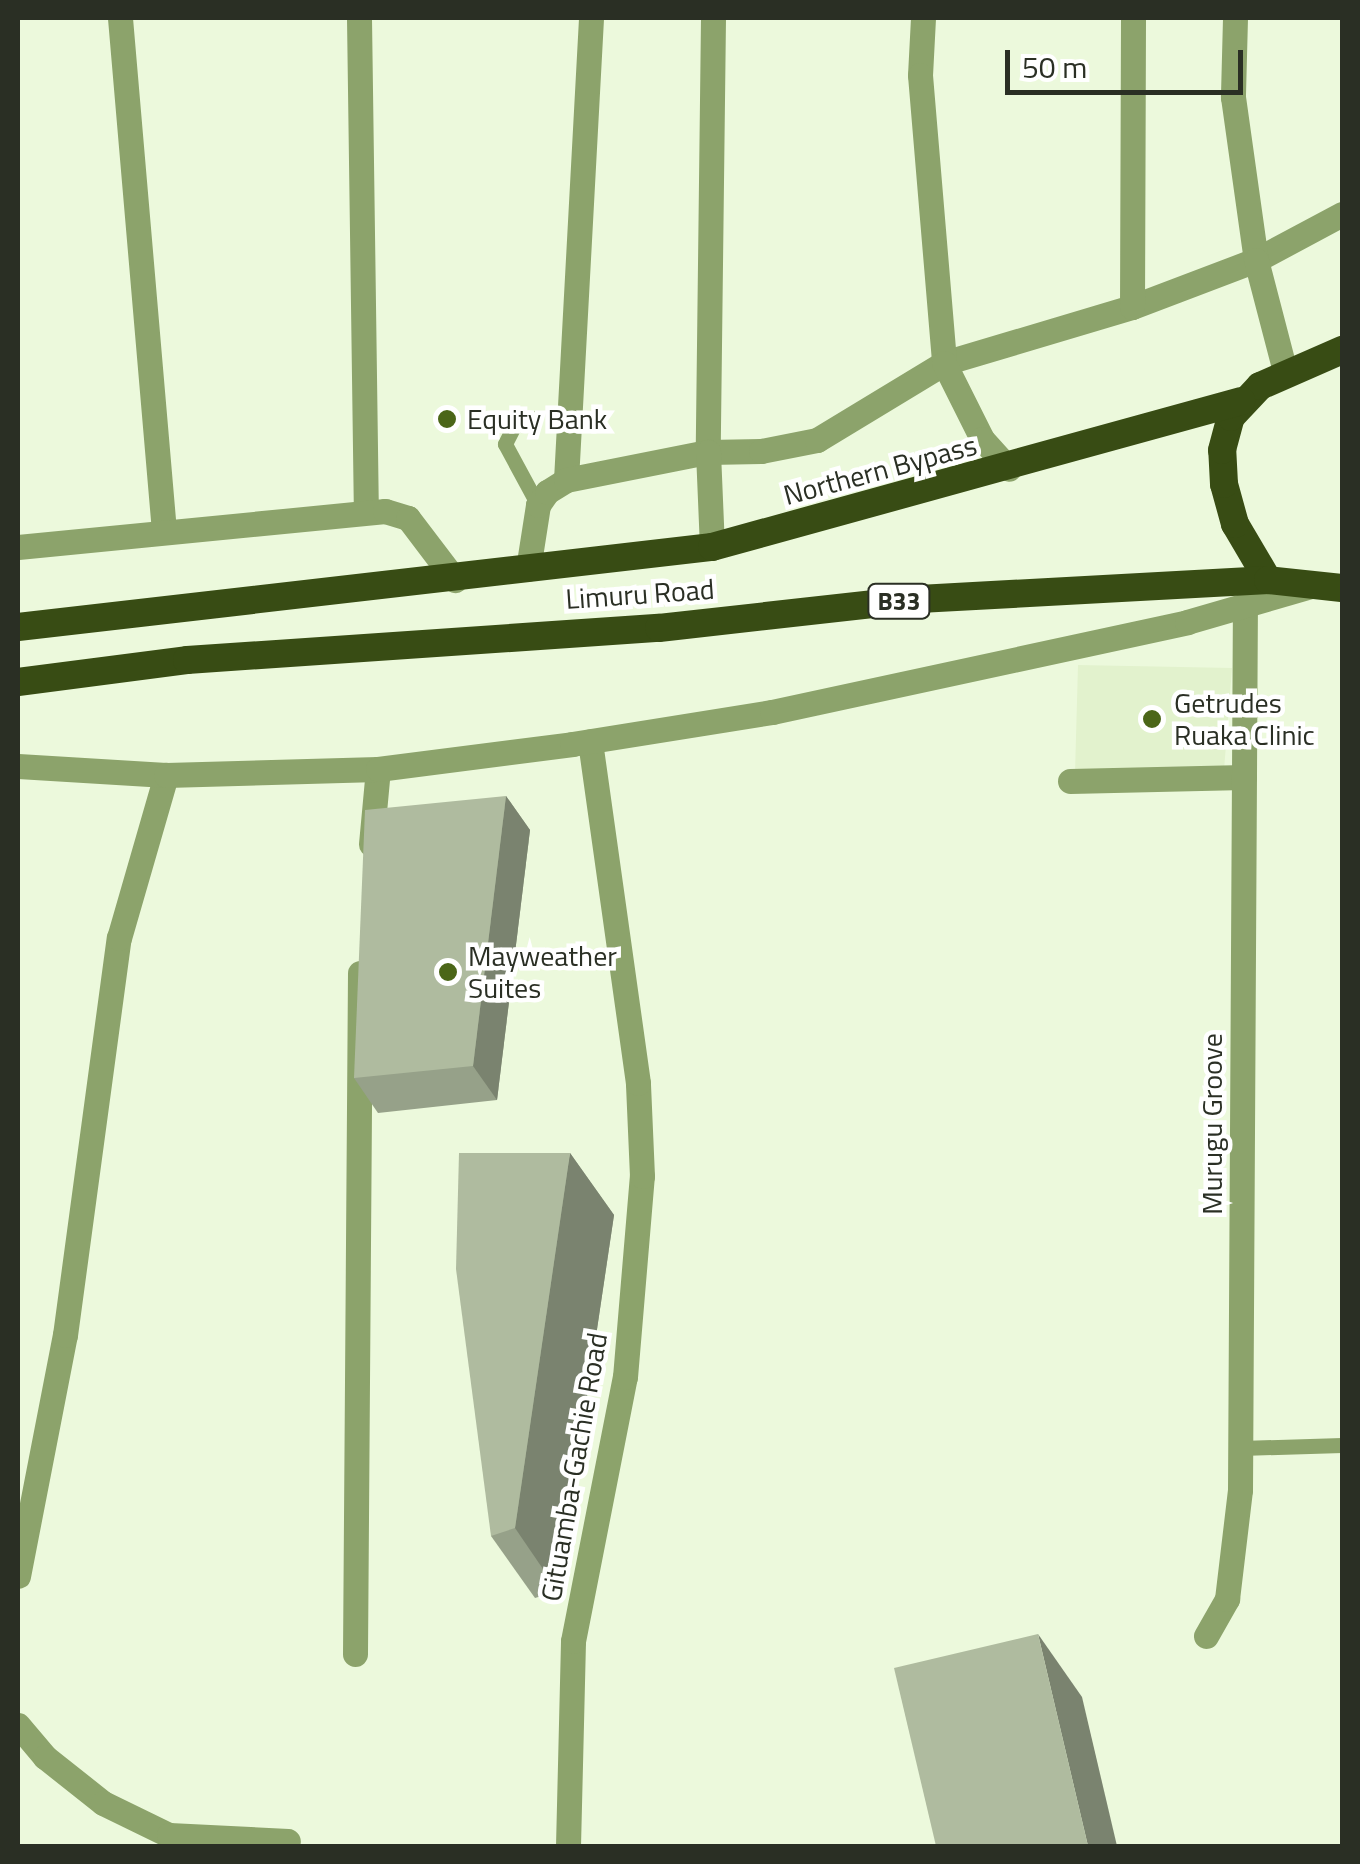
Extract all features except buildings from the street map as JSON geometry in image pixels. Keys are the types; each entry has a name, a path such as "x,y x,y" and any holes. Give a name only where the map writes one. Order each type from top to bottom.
{"highway":[{"name":"Northern Bypass","path":"528,569 712,546 1009,469 1242,401 1285,372 1342,350"},
{"path":"1242,401 1222,450 1224,484 1234,524 1268,580 1342,588"},
{"name":"Limuru Road","path":"18,627 528,569"},
{"name":"Limuru Road","path":"18,682 187,660 658,628 919,598 1268,580"}],"street":[{"path":"120,18 164,530"},
{"path":"358,18 366,511"},
{"path":"566,480 591,18"},
{"path":"712,546 708,452 713,18"},
{"path":"923,18 920,75 944,363 982,439 1009,469"},
{"path":"1132,306 1133,18"},
{"path":"1235,18 1233,97 1256,260 1285,372"},
{"path":"528,569 538,505 566,480 708,452 761,451 817,440 944,363 1132,306 1256,260 1342,214"},
{"path":"18,546 366,511 408,518 455,580"},
{"path":"18,766 166,775 378,769 590,741 772,712 1245,606 1310,586"},
{"name":"Murugu Groove","path":"1206,1636 1227,1598 1241,1448 1245,606"},
{"name":"Gituamba-Gachie Road","path":"568,1846 573,1640 625,1377 642,1176 638,1083 590,741"},
{"path":"370,863 378,769"},
{"path":"18,1576 65,1335 119,938 166,775"},
{"path":"1070,781 1244,777"},
{"path":"355,1654 356,1013 363,938"},
{"path":"18,1725 103,1803 170,1836 288,1841"}],"lane":[{"path":"533,418 514,426 506,444 538,505"},
{"path":"1241,1448 1342,1445"}],"shaded area":[{"name":"Getrudes Ruaka Clinic","path":"1078,665 1232,668 1224,770 1075,773"}],"place":[{"name":"Equity Bank","path":"447,419"},
{"name":"Getrudes Ruaka Clinic","path":"1152,719"},
{"name":"Mayweather Suites","path":"448,972"}]}
